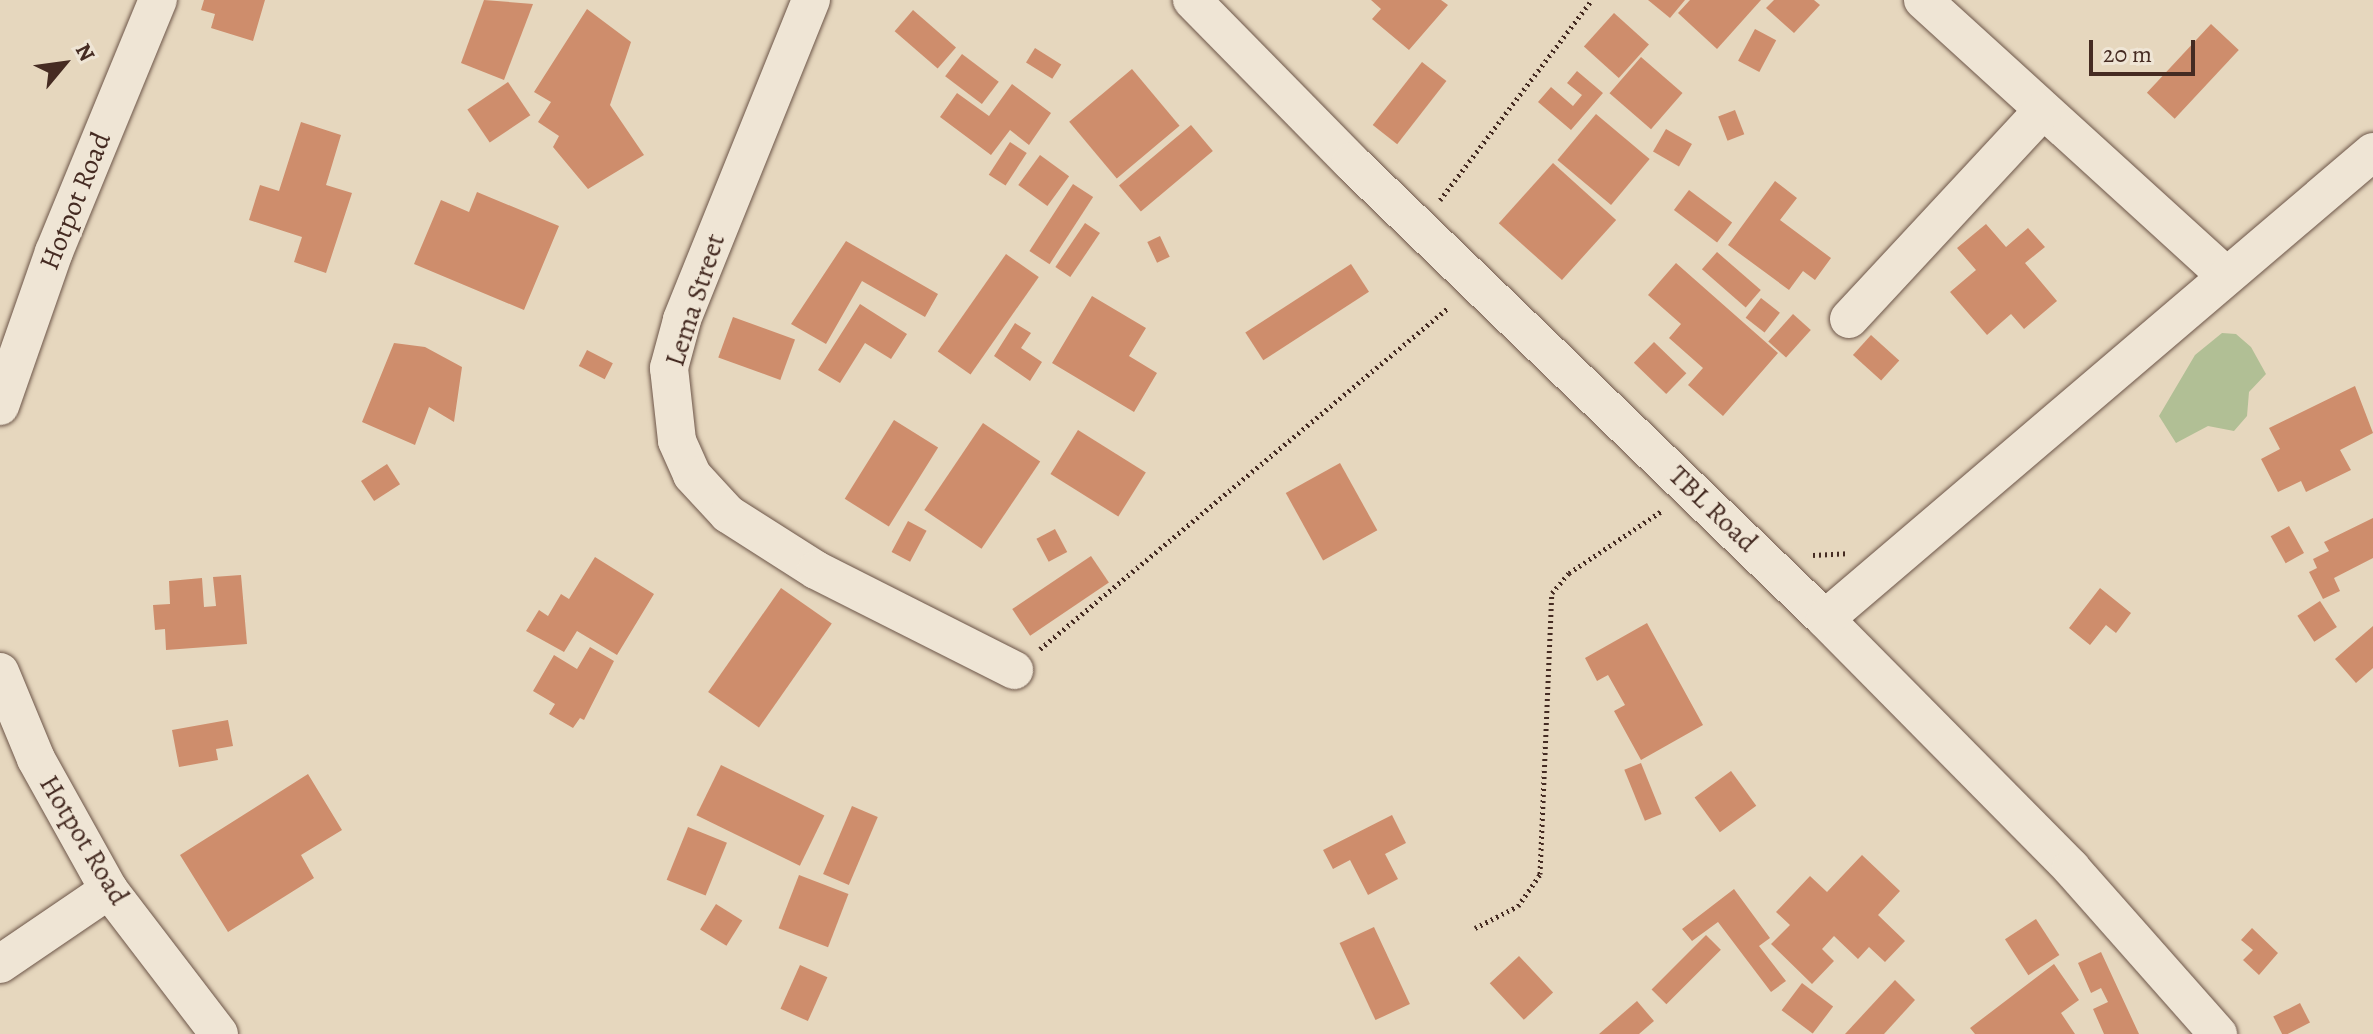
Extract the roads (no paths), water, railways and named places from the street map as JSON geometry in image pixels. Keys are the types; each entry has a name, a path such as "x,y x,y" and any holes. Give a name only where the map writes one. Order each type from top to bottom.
{"street":[{"name":"Hotpot Road","path":"0,406 54,252 158,0"},
{"name":"Lema Street","path":"811,0 682,320 669,368 677,441 692,475 728,514 816,570 1014,670"},
{"name":"TBL Road","path":"1192,0 1420,227 1825,619 2071,868 2218,1034"},
{"path":"1923,0 2225,275"},
{"path":"1849,319 2043,110"},
{"path":"1825,619 2373,152"},
{"name":"Hotpot Road","path":"0,672 36,759 109,890 219,1034"},
{"path":"0,964 109,890"}]}
